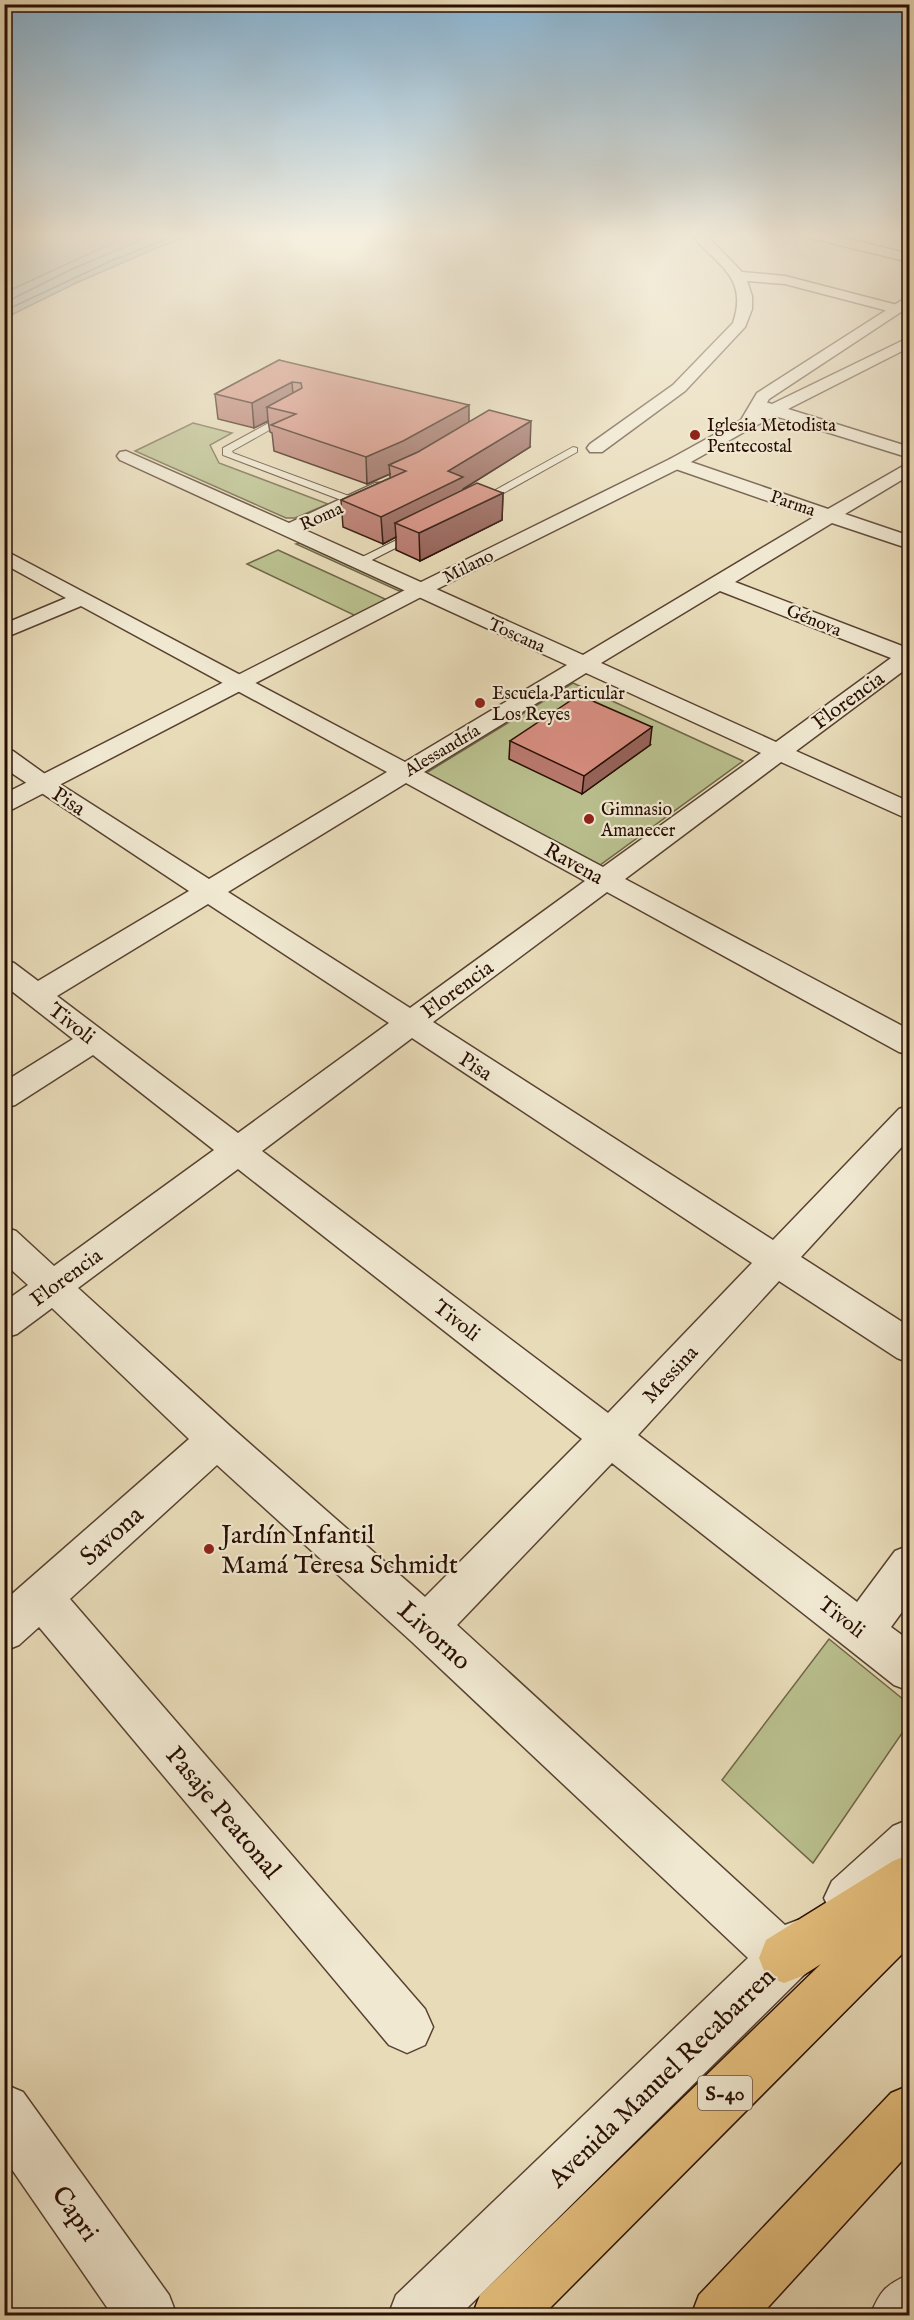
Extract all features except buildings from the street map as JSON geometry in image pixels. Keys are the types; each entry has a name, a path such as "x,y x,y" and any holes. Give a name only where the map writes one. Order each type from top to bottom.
{"main road":[{"path":"784,1958 909,1878"},
{"name":"S-40","path":"501,2316 909,1911"},
{"path":"720,2316 909,2112"}],"street":[{"path":"596,448 679,388 726,342"},
{"name":"Milano","path":"4,804 411,594 676,463 759,412 763,396 845,342"},
{"path":"759,412 906,342"},
{"path":"759,412 909,453"},
{"name":"Toscana","path":"126,456 290,539 771,757 909,812"},
{"name":"Parma","path":"676,463 909,543"},
{"name":"Alessandría","path":"37,995 909,467"},
{"name":"Roma","path":"290,539 353,501 401,477"},
{"name":"Toscana","path":"290,539 356,563 411,594"},
{"name":"Ravena","path":"4,556 240,681 909,1044"},
{"name":"Génova","path":"718,582 909,657"},
{"path":"4,632 83,598"},
{"name":"Florencia","path":"4,1323 909,657"},
{"name":"Pisa","path":"4,756 43,784 909,1347"},
{"name":"Toscana","path":"771,757 909,829"},
{"name":"Tivoli","path":"4,970 909,1669"},
{"path":"4,1097 94,1040"},
{"name":"Messina","path":"426,1626 610,1438 909,1117"},
{"name":"Livorno","path":"4,1241 217,1440 426,1626 784,1958"},
{"name":"Savona","path":"4,1630 217,1440"},
{"path":"861,1632 909,1565"},
{"name":"Pasaje Peatonal","path":"41,1598 407,2027"},
{"name":"Avenida Manuel Recabarren","path":"417,2316 784,1958 909,1843"},
{"name":"Capri","path":"4,2111 148,2316"},
{"path":"899,2316 909,2303"}],"lane":[{"path":"298,411 227,450 228,455 353,501"},
{"path":"470,507 573,450"},
{"path":"356,563 430,526"}],"green space":[{"path":"193,423 232,433 210,445 219,463 328,504 295,518 286,518 135,451"},
{"path":"300,543 403,590 399,591 296,544"},
{"path":"278,550 385,599 385,603 358,617 247,564"},
{"name":"Gimnasio Amanecer","path":"573,683 743,761 600,865 426,773"},
{"path":"829,1639 909,1704 909,1723 813,1863 722,1780"}],"place":[{"name":"Iglesia Metodista Pentecostal","path":"695,435"},
{"name":"Escuela Particular Los Reyes","path":"480,703"},
{"name":"Gimnasio Amanecer","path":"589,819"},
{"name":"Jardín Infantil Mamá Teresa Schmidt","path":"209,1549"}]}
